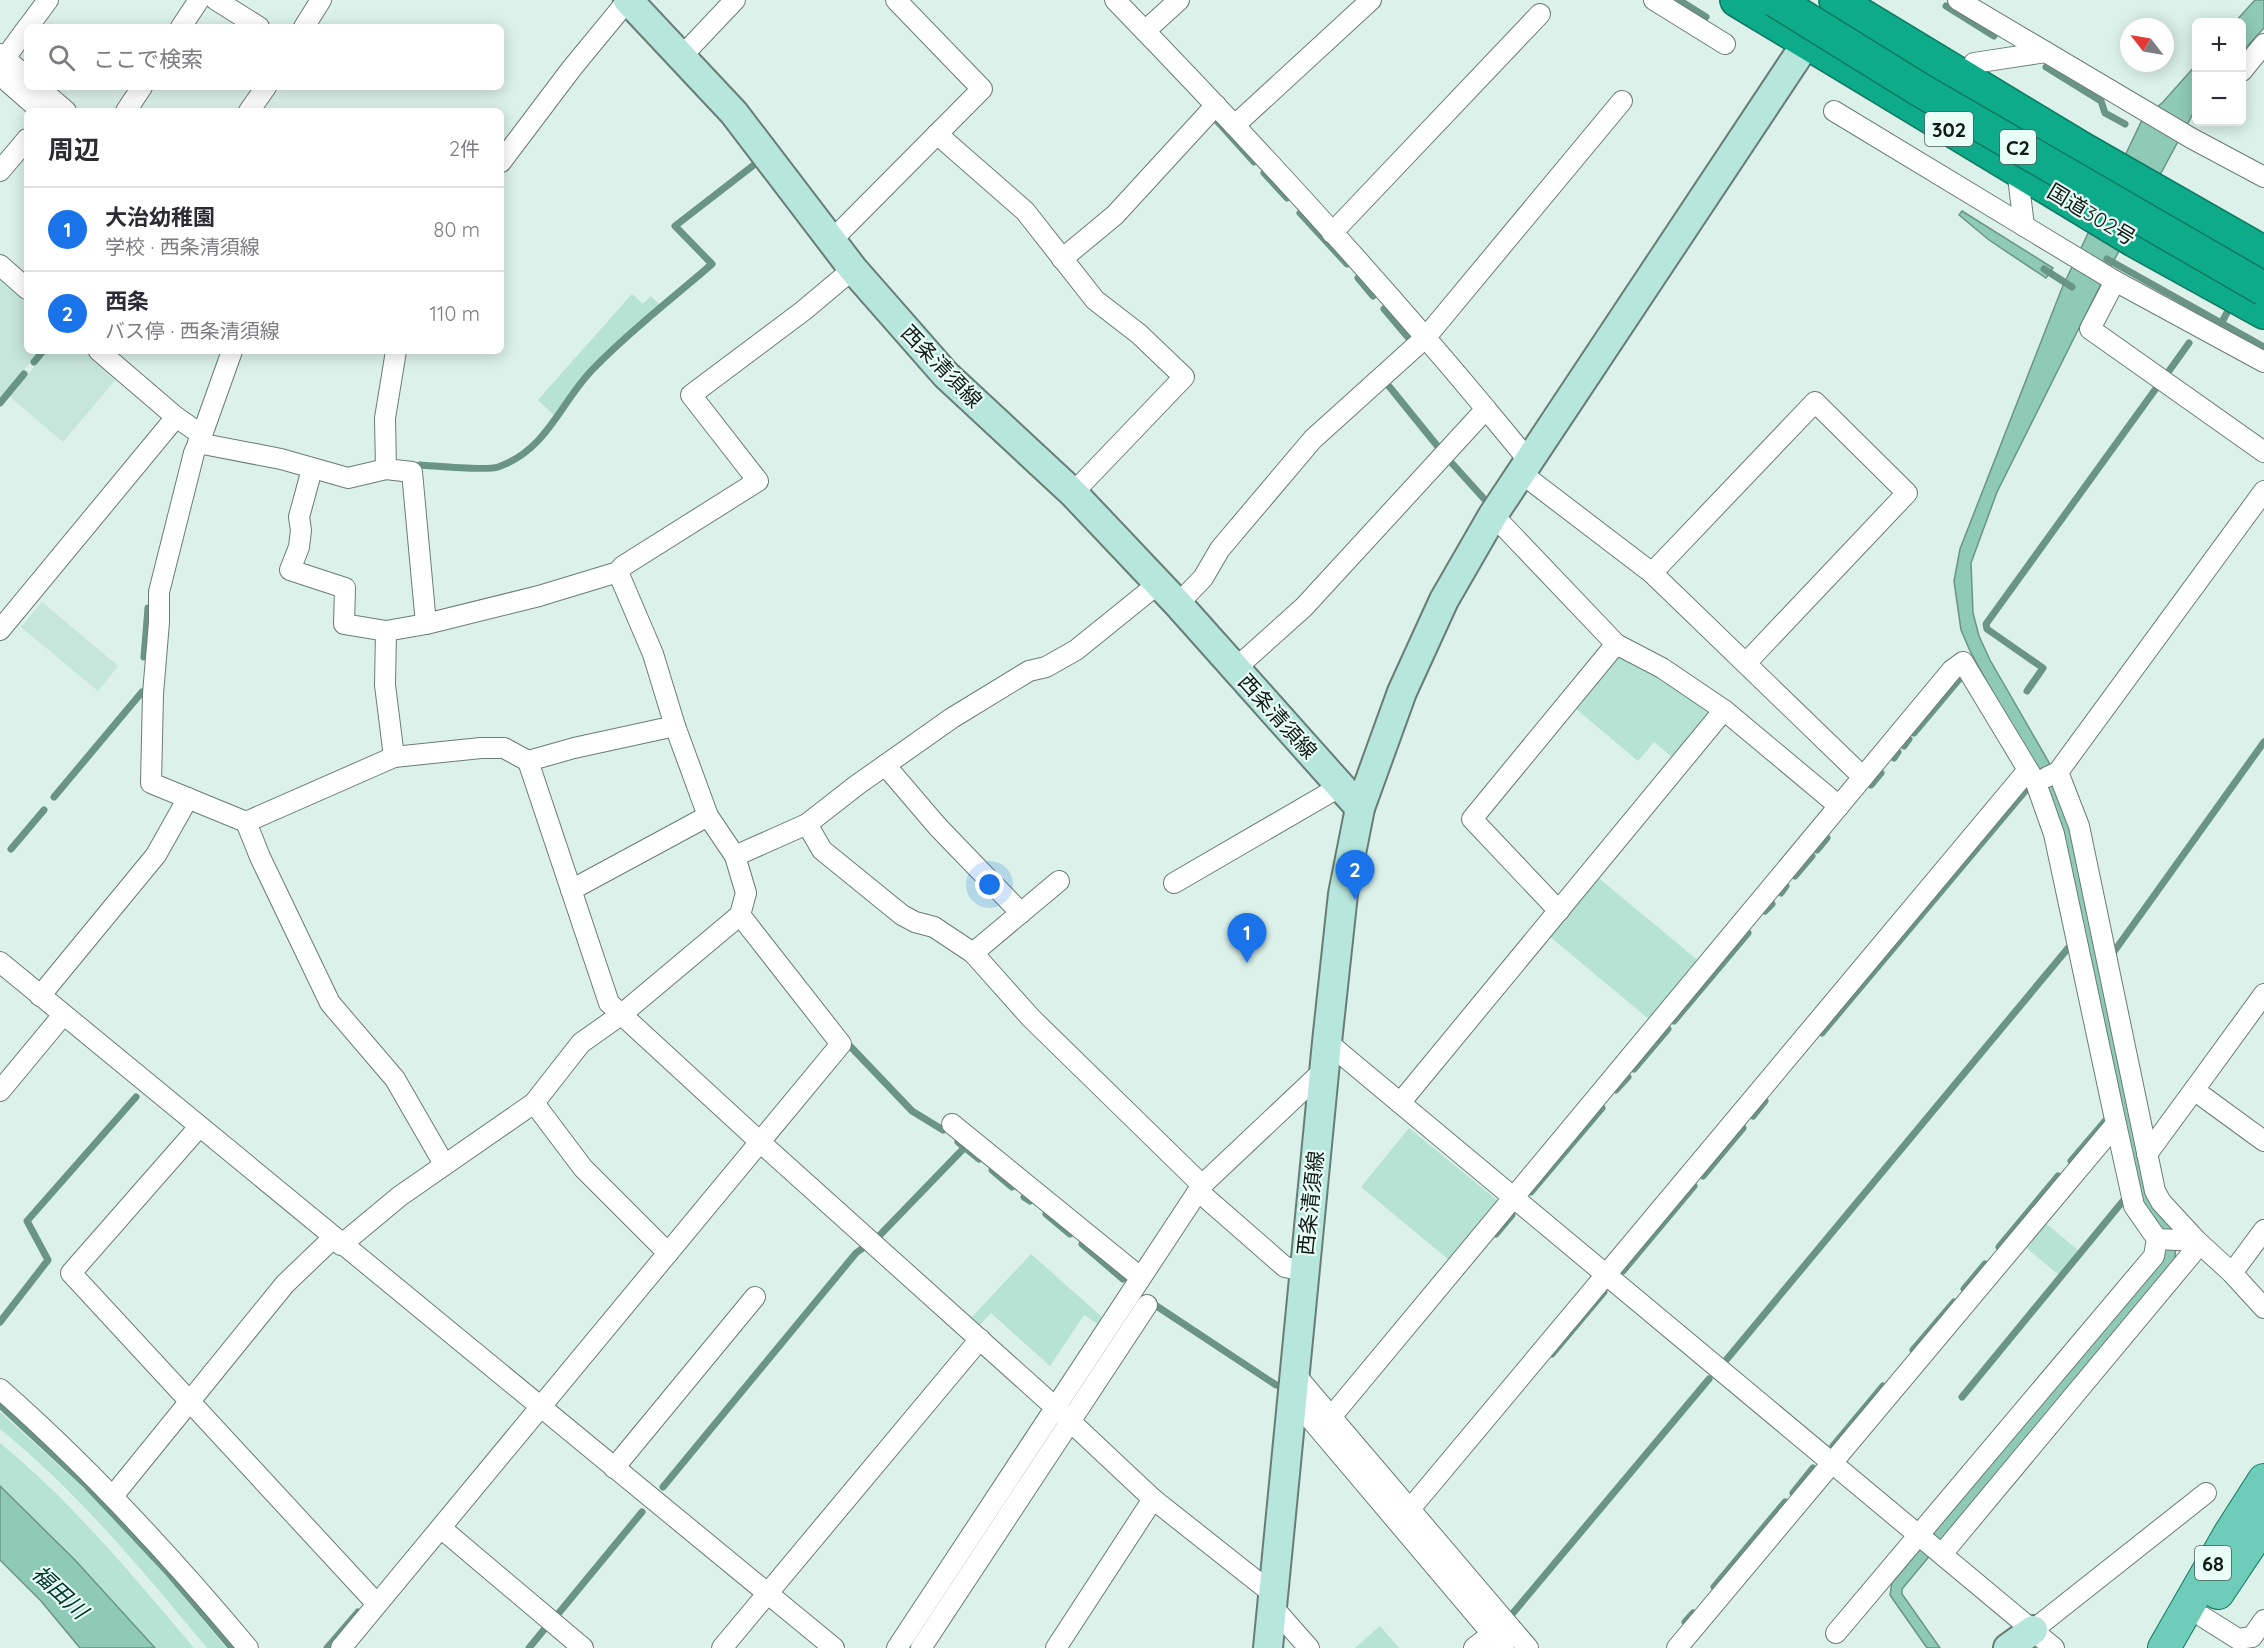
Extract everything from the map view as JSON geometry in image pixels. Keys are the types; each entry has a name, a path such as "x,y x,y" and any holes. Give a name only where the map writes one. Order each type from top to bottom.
{"highway":[{"name":"国道302号","path":"1737,0 2134,240 2264,312"},
{"name":"C2","path":"1775,0 1933,97 2264,289"},
{"name":"C2","path":"1835,0 2071,143 2264,253"},
{"path":"1872,0 2166,177 2264,231"}],"main road":[{"name":"西条清須線","path":"628,0 734,113 853,269 946,375 1073,493 1168,593 1360,808 1343,894 1292,1384 1268,1648"},
{"path":"1360,808 1402,692 1444,600 1493,515 1835,0"},
{"name":"68","path":"2164,1648 2230,1533 2264,1480"},
{"name":"68","path":"2185,1648 2264,1524"},
{"path":"2007,1648 2044,1639"}],"street":[{"path":"31,24 48,0"},
{"path":"183,24 199,0"},
{"path":"216,0 254,24"},
{"path":"306,24 321,0"},
{"path":"504,158 572,68 628,0"},
{"path":"682,56 735,0"},
{"path":"831,241 982,89 896,0"},
{"path":"1115,0 1235,124 1426,337 1486,409 1525,467 1652,573 1863,777"},
{"path":"1145,31 1179,0"},
{"path":"1235,124 1371,0"},
{"path":"1654,0 1725,44"},
{"path":"1958,0 2146,112 2192,131 2264,177"},
{"path":"1332,233 1540,14"},
{"path":"2,62 24,33"},
{"path":"2246,65 2264,44"},
{"path":"1974,63 2046,52"},
{"path":"2,62 24,75"},
{"path":"2,62 24,82"},
{"path":"32,90 52,108"},
{"path":"40,90 52,108"},
{"path":"128,108 140,90"},
{"path":"251,108 264,90"},
{"path":"735,856 807,824 952,718 1029,671 1046,667 1076,650 1168,593 1203,578 1220,549 1313,439 1426,337 1622,101"},
{"path":"1062,259 1114,215 1216,105"},
{"path":"1834,111 2115,281 2264,362"},
{"path":"937,134 1025,211 1095,300 1139,334 1184,377 1073,493"},
{"path":"0,171 24,143"},
{"path":"2017,169 2024,226"},
{"path":"0,265 24,286"},
{"path":"312,469 299,517 301,530 298,547 290,570 345,588 344,624 386,631 426,624 538,596 618,572 623,566 758,481 691,395 853,269"},
{"path":"2115,281 2090,329 2264,452"},
{"path":"102,354 200,439 348,478 386,469 412,472 426,624"},
{"path":"231,354 200,439 159,591 151,783 246,822 260,857 330,1003 395,1078 444,1164"},
{"path":"386,469 385,418 396,354"},
{"path":"1652,573 1815,402 1907,493 1746,663"},
{"path":"1236,668 1304,607 1486,409"},
{"path":"0,630 176,417"},
{"path":"1410,1509 1606,1275 2043,776 2264,491"},
{"path":"1493,515 1616,644 1662,668 1724,710 1839,806"},
{"path":"113,1496 285,1284 337,1241 534,1103 581,1043 622,1014 740,915 746,893 735,856 708,816 675,726 653,654 618,572"},
{"path":"386,631 386,686 394,757"},
{"path":"1559,911 1472,819 1616,644"},
{"path":"1331,1417 1952,670 1963,662 2079,826 2155,1191 2161,1203 2194,1242 2232,1274 2264,1308"},
{"path":"1400,1103 1724,710"},
{"path":"528,761 574,748 675,726"},
{"path":"246,822 394,757 480,748 504,748 528,761 609,1003 1063,1414 1153,1499 1272,1600 1309,1648"},
{"path":"885,765 938,827 1021,913"},
{"path":"1930,1544 2154,1256 2157,1239 2134,1206 2043,776"},
{"path":"1174,883 1341,786"},
{"path":"40,996 156,855 188,798"},
{"path":"571,890 708,816"},
{"path":"807,824 822,850 902,915 915,922 934,927 973,953 1031,1018 1200,1188 1285,1267 1304,1271"},
{"path":"973,953 1059,881"},
{"path":"341,1648 841,1044 740,915"},
{"path":"0,962 834,1648"},
{"path":"2147,1154 2264,994"},
{"path":"0,1091 63,1015"},
{"path":"1327,1042 2044,1639 2206,1493"},
{"path":"921,1648 1016,1487 1063,1414 1119,1311 1200,1188 1324,1070"},
{"path":"2194,1090 2264,1141"},
{"path":"534,1103 584,1168 668,1253"},
{"path":"952,1124 1140,1278"},
{"path":"1677,1648 2116,1124"},
{"path":"199,1127 71,1273 377,1604"},
{"path":"2232,1274 2264,1230"},
{"path":"2157,1239 2194,1242"},
{"path":"1836,1633 1930,1544 2194,1242"},
{"path":"614,1468 755,1297"},
{"path":"1063,1414 1147,1305"},
{"path":"1119,1311 1135,1323"},
{"path":"722,1648 980,1339"},
{"path":"1292,1384 1331,1417 1528,1648"},
{"path":"1292,1384 1498,1641 1474,1648"},
{"path":"0,1389 113,1496 194,1583 248,1648"},
{"path":"897,1648 1016,1487"},
{"path":"1056,1648 1153,1499"},
{"path":"441,1528 584,1648"},
{"path":"2203,1617 2238,1640 2252,1637 2264,1620"}],"shaded area":[{"path":"0,278 24,298 24,354 37,354 0,398"},
{"path":"632,294 643,304 651,296 662,307 593,367 556,417 538,400"},
{"path":"45,354 89,354 117,378 63,442 9,396"},
{"path":"42,602 118,666 98,691 21,627"},
{"path":"1620,654 1679,686 1710,713 1672,757 1654,742 1638,761 1575,708"},
{"path":"1596,876 1700,962 1651,1021 1548,935"},
{"path":"1409,1128 1498,1201 1449,1260 1361,1187"},
{"path":"2043,1221 2079,1251 2059,1275 2023,1245"},
{"path":"1031,1254 1103,1318 1099,1325 1084,1315 1050,1366 991,1313 979,1326 971,1318"},
{"path":"0,1412 88,1492 165,1574 226,1648 207,1648 109,1533 29,1453 0,1429"},
{"path":"0,1443 53,1490 77,1515 194,1648 155,1648 75,1560 0,1486"},
{"path":"1380,1626 1399,1648 1355,1648"}],"water":[{"path":"2255,0 2264,0 2264,28 2246,48 2246,18 2239,18"},
{"path":"2192,69 2192,115 2098,290 1997,492 1971,563 1973,613 1979,636 1990,660 2051,766 2076,829 2149,1190 2176,1228 2175,1261 1902,1589 1902,1594 1940,1648 1927,1648 1890,1595 1892,1583 2159,1262 2141,1205 2046,789 1970,651 1961,630 1954,581 1960,549 2062,288 2142,120 2163,102"},
{"path":"1962,211 2053,268 2046,278 1989,240 1959,215"},
{"name":"福田川","path":"0,1486 75,1560 155,1648 80,1648 41,1601 0,1560"}],"waterway":[{"path":"1679,0 1706,17"},
{"path":"1946,6 1994,36"},
{"path":"2046,67 2101,101 2105,113 2125,124"},
{"path":"1217,121 1254,162"},
{"path":"420,465 492,468 515,459 529,449 542,437 595,367 712,264 675,226 759,161"},
{"path":"1264,173 1287,198"},
{"path":"1300,213 1347,264"},
{"path":"2107,259 2264,347"},
{"path":"2044,269 2072,287"},
{"path":"1358,278 1373,296"},
{"path":"2221,324 2231,305"},
{"path":"1384,309 1412,342 1408,345"},
{"path":"2169,371 2189,343"},
{"path":"34,362 41,354"},
{"path":"0,403 24,374"},
{"path":"1388,385 1439,448"},
{"path":"2027,691 2043,668 1987,629 1986,624 2157,387"},
{"path":"1449,460 1486,501"},
{"path":"144,657 148,608"},
{"path":"1914,733 1961,677"},
{"path":"54,797 142,692"},
{"path":"1904,746 1909,739"},
{"path":"2113,953 2264,742"},
{"path":"1894,758 1898,752"},
{"path":"1871,785 1881,773"},
{"path":"1822,1033 2026,790"},
{"path":"11,849 44,810"},
{"path":"1817,850 1827,838"},
{"path":"1795,876 1812,856"},
{"path":"1781,893 1786,886"},
{"path":"1765,911 1772,904"},
{"path":"1674,1021 1748,933"},
{"path":"1727,1359 2069,947"},
{"path":"1634,1069 1668,1029"},
{"path":"850,1046 912,1111 943,1130"},
{"path":"1616,1090 1628,1077"},
{"path":"0,1322 48,1260 27,1221 136,1097"},
{"path":"1753,1116 1765,1101"},
{"path":"1531,1192 1602,1108"},
{"path":"2071,1161 2106,1120"},
{"path":"1703,1176 1743,1128"},
{"path":"958,1142 979,1159"},
{"path":"879,1236 965,1147"},
{"path":"992,1170 1012,1187"},
{"path":"1999,1247 2058,1176"},
{"path":"1623,1271 1694,1186"},
{"path":"1024,1197 1030,1201"},
{"path":"1962,1397 2123,1201"},
{"path":"1046,1214 1070,1234"},
{"path":"1496,1234 1512,1215"},
{"path":"1082,1244 1123,1279"},
{"path":"663,1487 856,1253 863,1248"},
{"path":"1964,1289 1985,1264"},
{"path":"1552,1354 1604,1292"},
{"path":"1149,1301 1276,1385"},
{"path":"1913,1350 1954,1302"},
{"path":"1513,1613 1709,1379"},
{"path":"1833,1446 1883,1386"},
{"path":"0,1405 87,1486 166,1570 232,1648"},
{"path":"1793,1493 1813,1468"},
{"path":"1714,1587 1785,1502"},
{"path":"558,1614 642,1512"},
{"path":"327,1648 358,1612"},
{"path":"1685,1622 1693,1613"},
{"path":"529,1648 547,1626"}],"place":[{"name":"西条","path":"1355,900"},
{"name":"大治幼稚園","path":"1247,963"}]}
